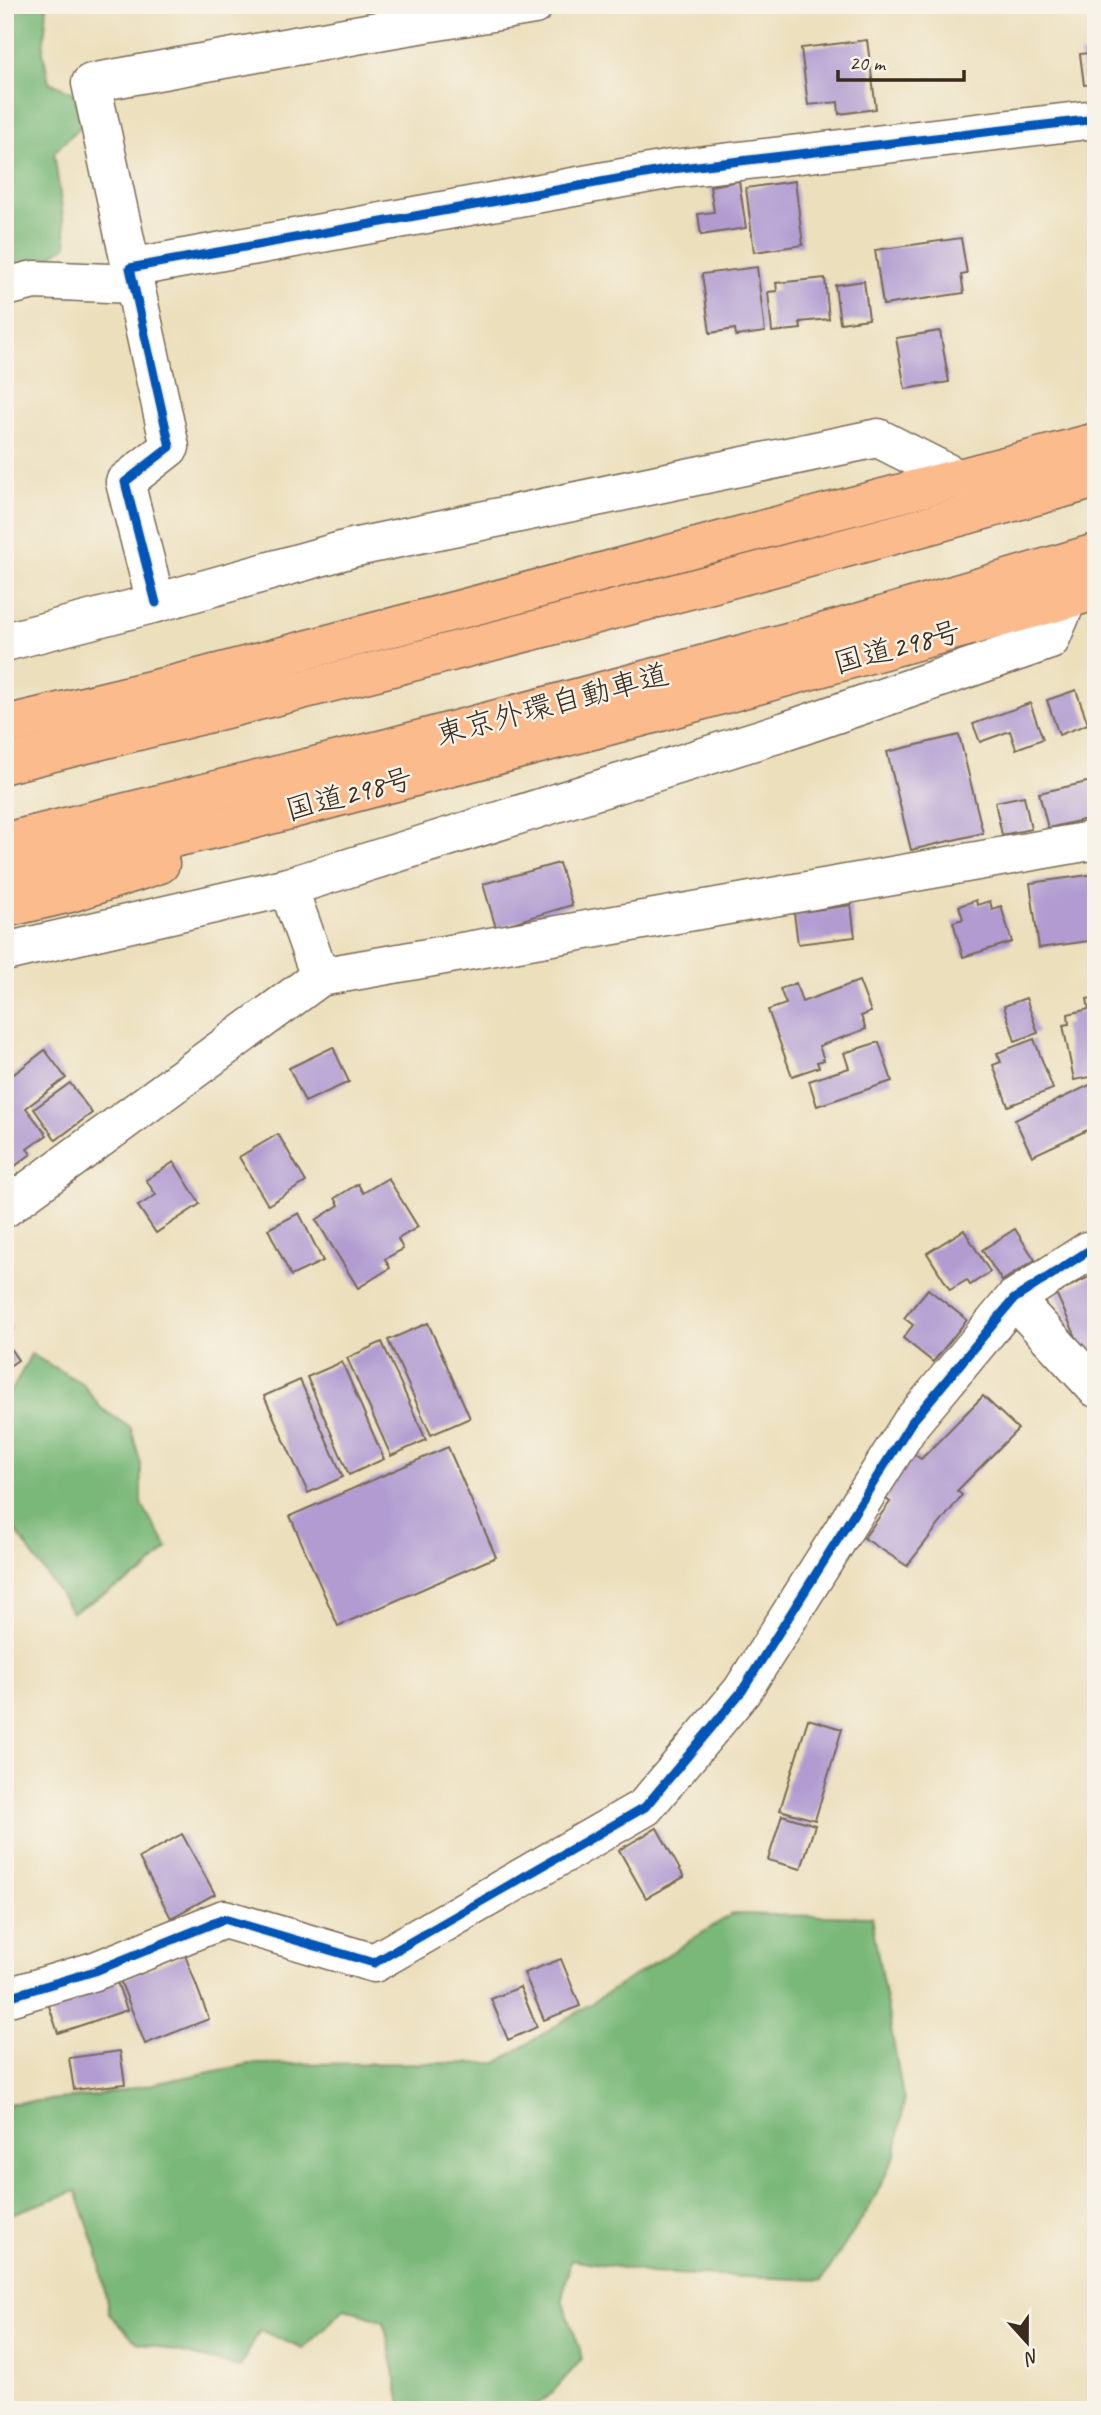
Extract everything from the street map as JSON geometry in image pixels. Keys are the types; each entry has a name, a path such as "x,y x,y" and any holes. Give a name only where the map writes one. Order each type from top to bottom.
{"highway":[{"path":"5,725 176,684 1096,442"},
{"path":"5,764 340,682 777,568 1096,479"},
{"path":"5,700 406,606 693,549"},
{"name":"東京外環自動車道","path":"5,842 401,745 844,626 1096,554"},
{"name":"国道298号","path":"5,876 232,825 1081,596"},
{"path":"5,908 70,893 475,761"}],"street":[{"path":"156,603 125,482 170,447 91,83 534,5"},
{"path":"5,287 34,280 132,276 672,169 1096,119"},
{"path":"5,642 352,548 878,438 959,479"},
{"path":"5,952 288,887 786,731 1050,640 1081,596"},
{"path":"5,1208 320,977 1096,841"},
{"path":"288,887 320,977"},
{"path":"5,1998 95,1971 224,1919 374,1963 645,1807 743,1691 911,1423 1014,1299 1088,1251 1096,1250"},
{"path":"1014,1299 1096,1388"}],"green space":[{"path":"5,5 47,6 43,52 49,82 74,93 82,125 54,152 67,246 33,267 5,276"},
{"path":"31,1354 83,1384 101,1408 131,1428 141,1465 141,1504 168,1548 143,1573 72,1612 5,1515 5,1394 14,1387"},
{"path":"732,1914 871,1917 904,2102 896,2153 872,2203 822,2280 651,2273 571,2259 562,2299 583,2358 548,2397 527,2410 405,2410 401,2404 384,2322 345,2308 303,2349 260,2330 240,2367 137,2342 109,2314 98,2254 76,2191 5,2216 5,2104 93,2096 250,2064 497,2063"}],"building":[{"path":"867,40 876,109 839,114 838,102 808,105 801,48"},
{"path":"1096,52 1096,84 1084,85 1080,54"},
{"path":"739,181 746,228 701,235 698,214 714,212 710,186"},
{"path":"795,181 803,245 754,252 746,188"},
{"path":"961,238 967,274 961,275 964,293 883,305 875,250"},
{"path":"757,267 765,332 736,336 735,329 710,333 702,274"},
{"path":"825,278 829,319 800,322 801,329 772,332 768,292 777,291 776,283"},
{"path":"864,281 869,319 840,323 835,285"},
{"path":"940,331 949,382 905,389 896,338"},
{"path":"1076,690 1088,724 1059,735 1047,700"},
{"path":"1030,703 1043,739 1016,749 1010,731 980,742 973,724"},
{"path":"959,735 983,833 911,850 887,752"},
{"path":"1096,780 1096,817 1048,828 1039,793"},
{"path":"1024,796 1031,829 1002,835 995,802"},
{"path":"559,863 572,905 496,928 483,884"},
{"path":"1096,874 1096,940 1039,948 1030,883"},
{"path":"976,900 977,905 990,901 992,909 1001,906 1012,942 963,957 953,922 963,919 959,906"},
{"path":"851,905 855,937 798,944 794,913"},
{"path":"859,981 871,1012 861,1016 866,1029 819,1046 824,1060 817,1062 819,1067 792,1076 768,1010 786,1004 780,989 796,983 802,1002"},
{"path":"1096,997 1096,1076 1074,1080 1063,1025 1069,1024 1068,1014 1089,1009 1087,999"},
{"path":"1026,998 1038,1033 1015,1041 1004,1006"},
{"path":"1034,1039 1053,1089 1008,1106 993,1065 1001,1062 997,1053"},
{"path":"879,1042 892,1081 817,1106 809,1081 849,1068 844,1053"},
{"path":"333,1047 349,1082 305,1102 289,1068"},
{"path":"45,1050 66,1078 26,1108 47,1135 27,1149 31,1154 6,1173 10,1179 5,1182 5,1081"},
{"path":"1096,1082 1096,1126 1032,1156 1015,1120"},
{"path":"70,1083 92,1113 56,1140 34,1109"},
{"path":"278,1134 306,1182 268,1205 239,1157"},
{"path":"174,1162 200,1204 156,1233 138,1206 156,1195 146,1180"},
{"path":"388,1178 418,1227 398,1239 403,1249 385,1259 390,1268 358,1288 316,1220 339,1205 335,1198 358,1184 363,1193"},
{"path":"299,1213 323,1261 291,1276 268,1229"},
{"path":"1015,1229 1035,1260 1002,1281 982,1250"},
{"path":"964,1230 990,1272 970,1285 967,1280 950,1290 927,1253"},
{"path":"1091,1276 1096,1287 1096,1355 1086,1359 1056,1293"},
{"path":"928,1289 967,1320 933,1362 903,1338 913,1325 904,1318"},
{"path":"5,1319 12,1329 5,1334"},
{"path":"428,1323 470,1418 431,1435 388,1340"},
{"path":"5,1341 18,1360 5,1369"},
{"path":"382,1342 426,1440 391,1456 347,1358"},
{"path":"342,1362 384,1459 349,1475 307,1377"},
{"path":"300,1380 343,1477 308,1493 264,1396"},
{"path":"983,1396 1018,1429 957,1491 962,1495 907,1566 864,1538 890,1502 877,1492 908,1450 921,1459"},
{"path":"448,1447 496,1557 338,1626 290,1516"},
{"path":"808,1719 842,1729 815,1820 780,1810"},
{"path":"782,1815 815,1825 801,1869 768,1860"},
{"path":"657,1828 684,1877 646,1898 619,1850"},
{"path":"182,1834 215,1894 171,1918 139,1858"},
{"path":"185,1955 209,2019 145,2044 120,1980"},
{"path":"561,1959 580,2006 544,2020 524,1973"},
{"path":"116,1979 127,2010 58,2033 48,2003"},
{"path":"520,1987 537,2027 508,2040 491,1999"},
{"path":"120,2051 125,2084 74,2090 69,2058"}],"cycle path":[{"path":"156,603 125,482 170,447 130,268 672,169 1096,119"},
{"path":"5,1998 95,1971 224,1919 374,1963 645,1807 742,1691 911,1423 1014,1299 1088,1251 1096,1249"}]}
